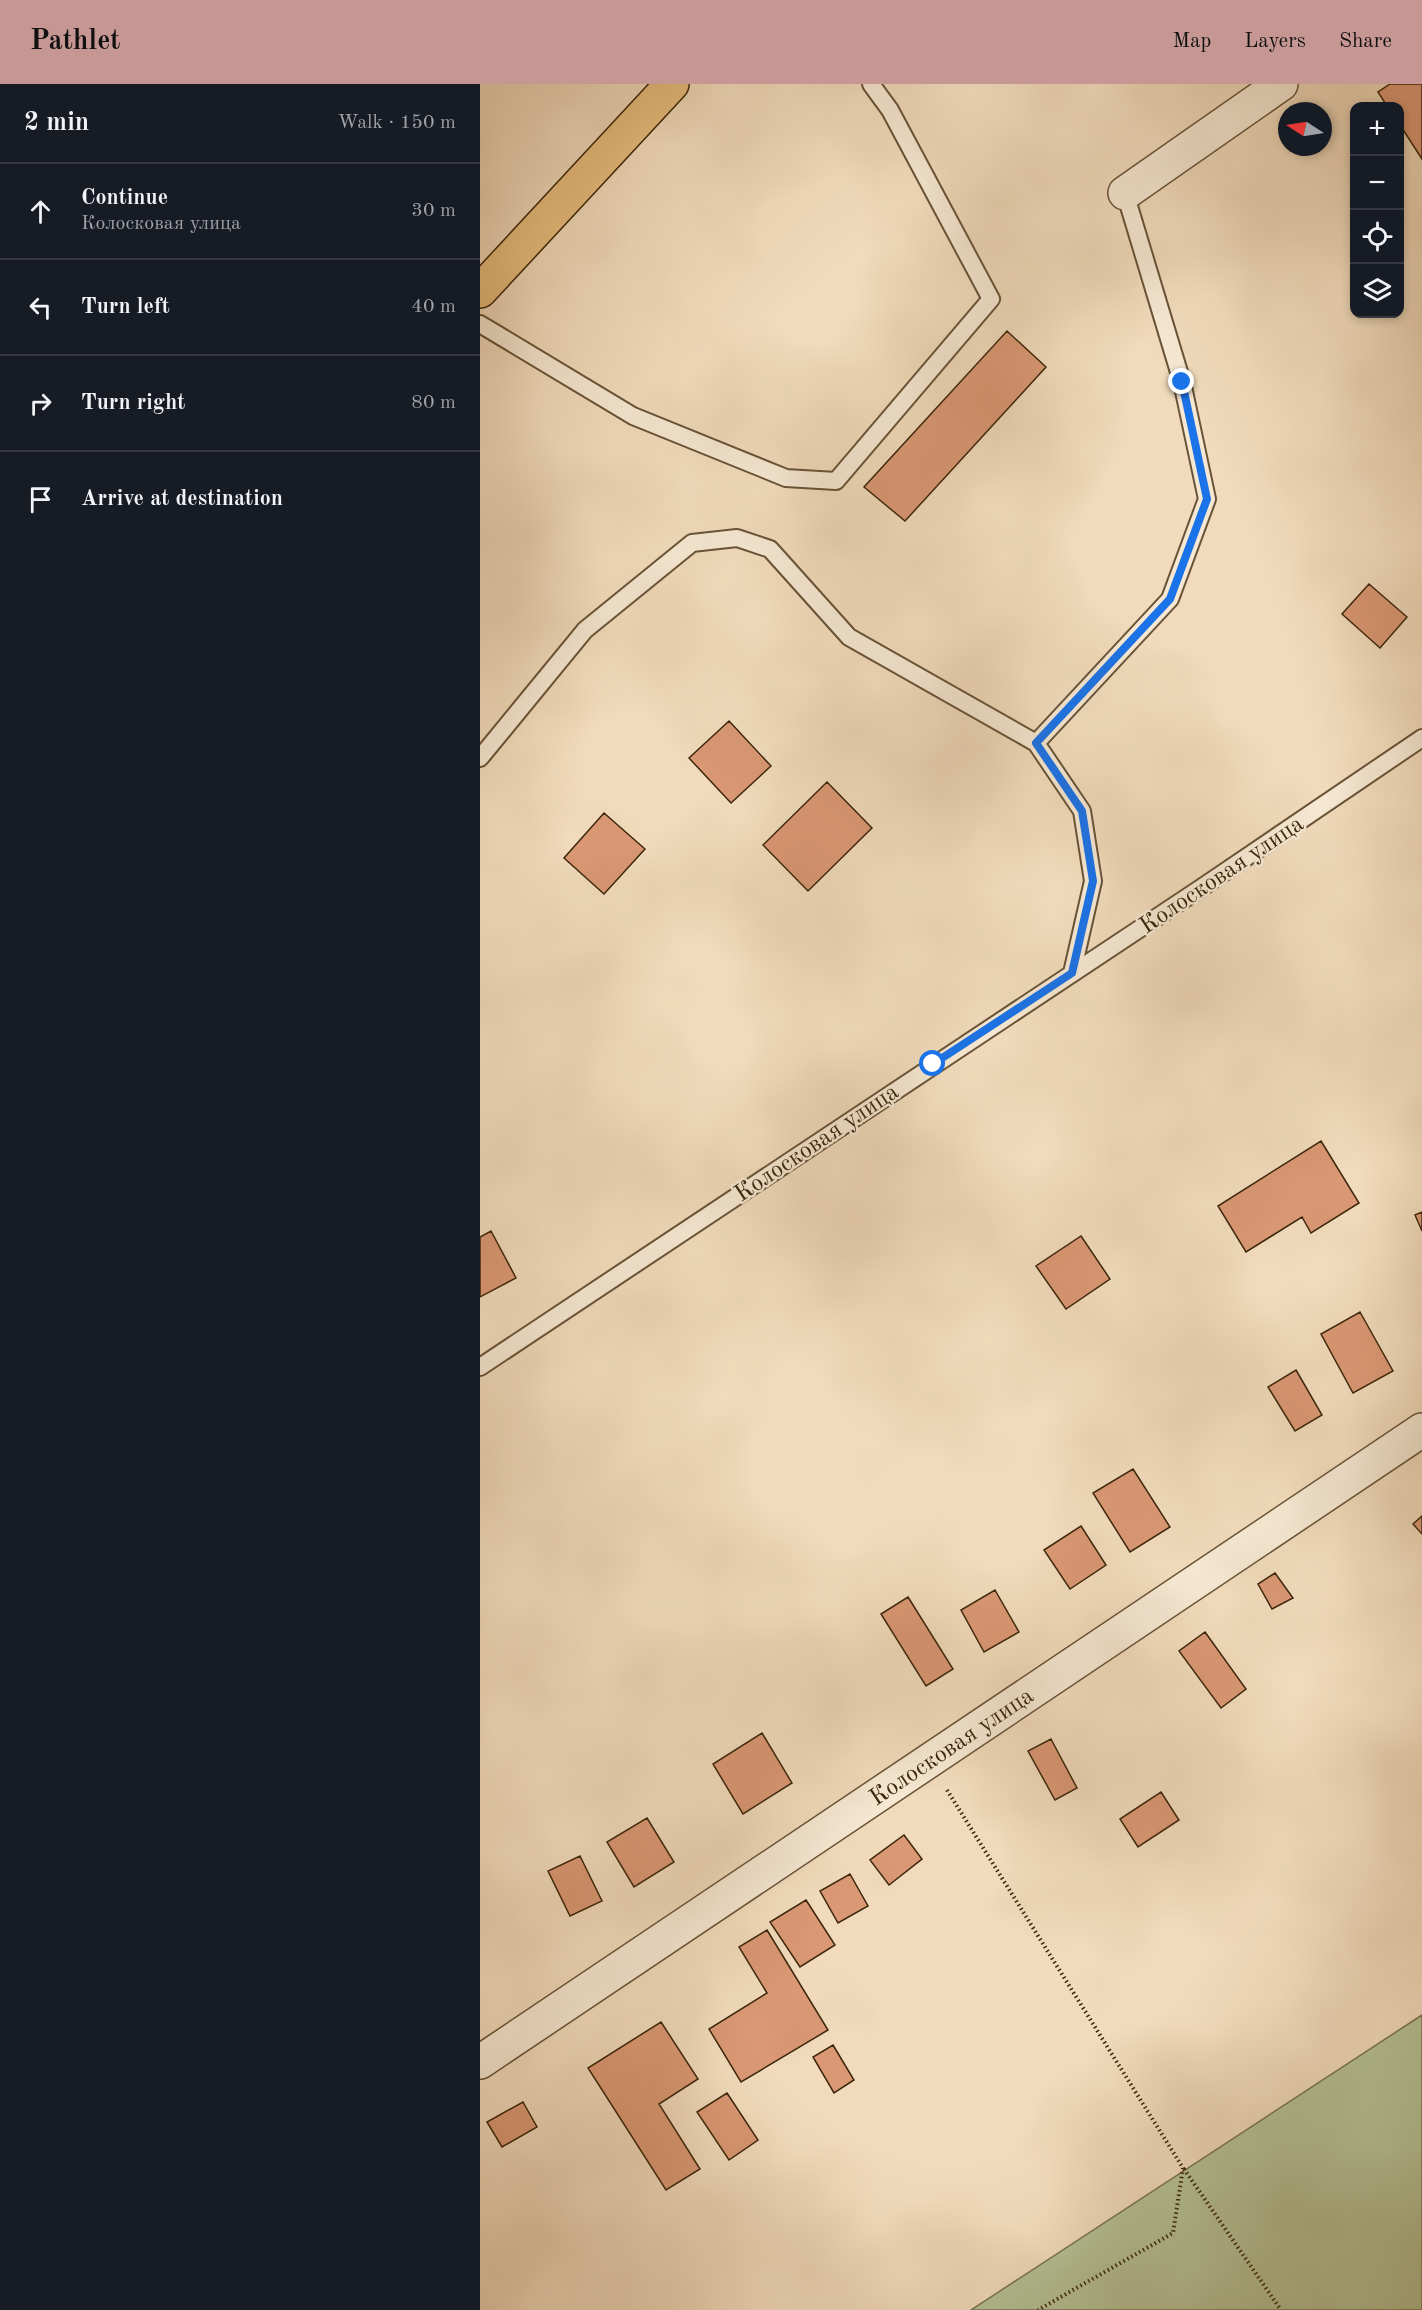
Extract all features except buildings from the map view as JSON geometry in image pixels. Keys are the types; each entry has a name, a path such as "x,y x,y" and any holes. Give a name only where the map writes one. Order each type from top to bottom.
{"main road":[{"path":"480,291 672,84"}],"street":[{"path":"1125,193 1281,84"},
{"name":"Колосковая улица","path":"480,2062 1422,1430"}],"lane":[{"path":"480,324 633,416 786,478 836,481 991,300 890,110 871,84"},
{"path":"1036,743 1170,599 1207,499 1182,382 1125,193"},
{"path":"480,758 585,630 692,543 737,538 770,549 849,637 1036,743 1082,811 1093,881 1072,973"},
{"name":"Колосковая улица","path":"480,1367 1422,738"}],"path":[{"path":"929,1761 1184,2168 1281,2310"},
{"path":"1038,2310 1173,2233 1184,2168"}],"green space":[{"path":"1422,2015 1422,2310 971,2310"}],"route":[{"path":"933,1064 1072,973 1093,881 1082,811 1036,743 1170,599 1207,499 1182,382"}]}
